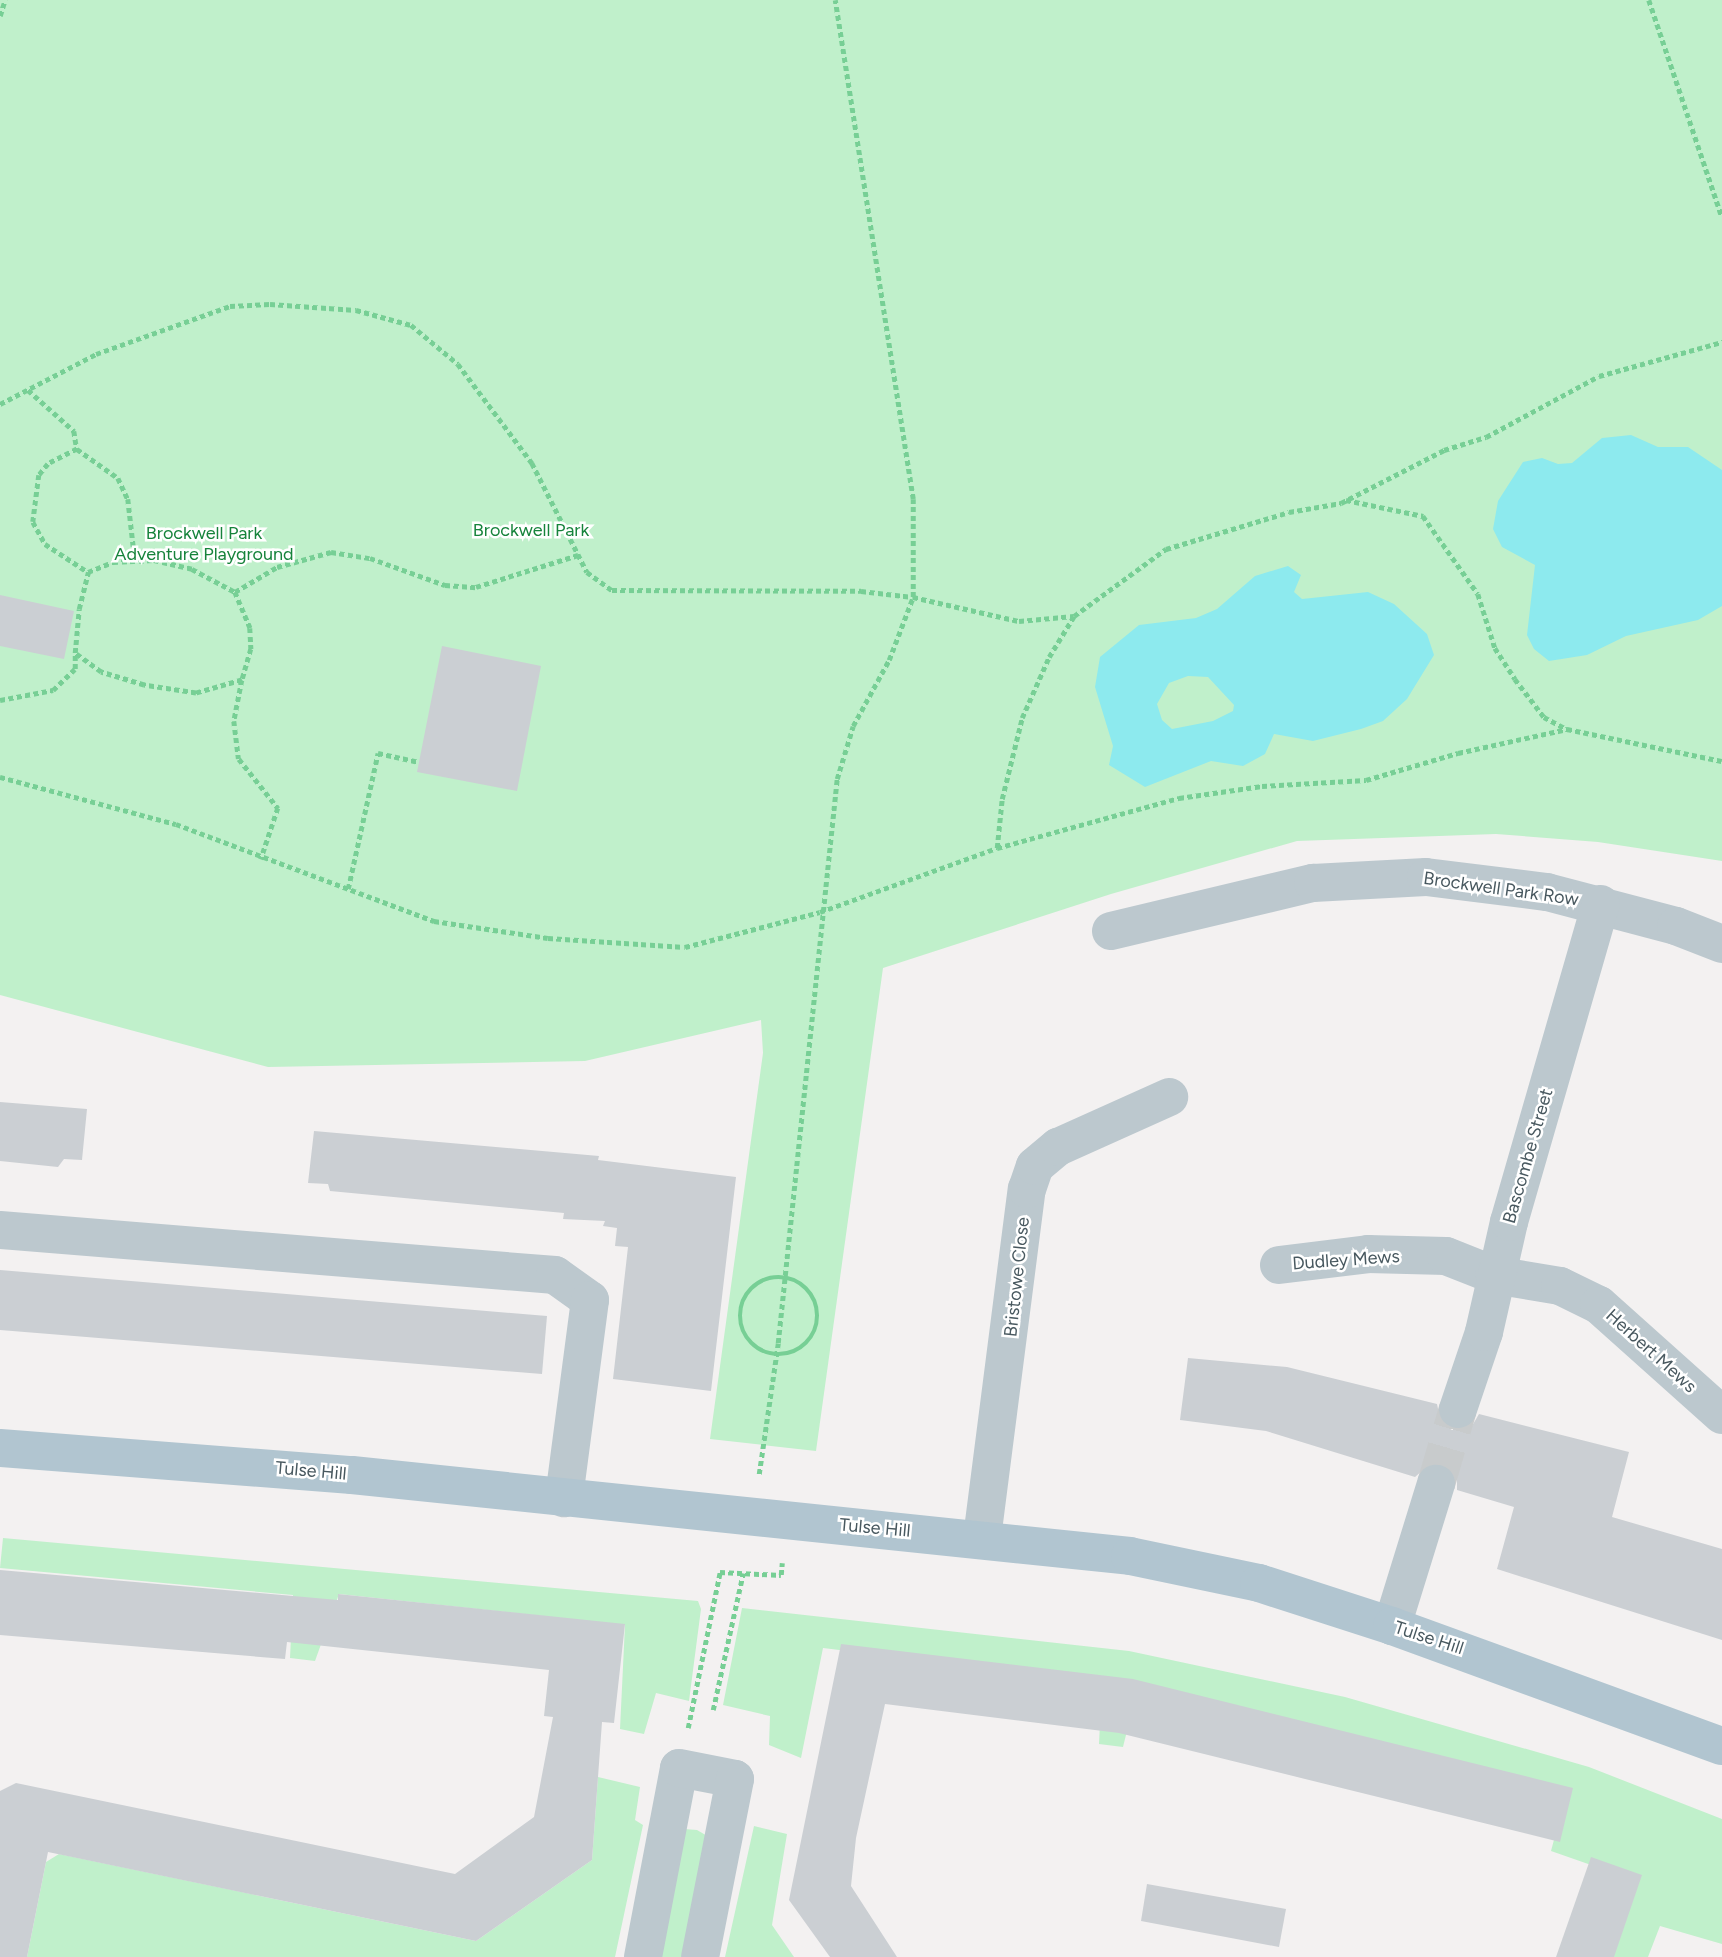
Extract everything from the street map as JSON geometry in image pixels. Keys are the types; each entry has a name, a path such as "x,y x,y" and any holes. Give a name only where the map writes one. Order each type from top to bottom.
{"main road":[{"name":"Tulse Hill","path":"0,1448 190,1460 982,1538 1192,1567 1392,1626 1722,1746"}],"street":[{"name":"Brockwell Park Row","path":"1111,931 1313,883 1426,877 1547,892 1601,904 1722,944"},
{"name":"Bascombe Street","path":"1458,1409 1484,1332 1494,1275 1601,904"},
{"name":"Bristowe Close","path":"982,1538 1027,1189 1035,1166 1058,1147 1169,1097"},
{"path":"0,1230 555,1275 590,1300 564,1498"},
{"name":"Dudley Mews","path":"1279,1265 1368,1254 1446,1256 1494,1275"},
{"name":"Herbert Mews","path":"1494,1275 1560,1286 1599,1305 1722,1415"},
{"path":"1392,1626 1436,1484"},
{"path":"643,1957 679,1768 734,1779 700,1957"}],"path":[{"path":"0,16 5,0"},
{"path":"769,1477 758,1475 776,1355 820,912 841,766 853,726 889,660 914,597 913,499 835,0"},
{"path":"1649,0 1722,217"},
{"path":"0,404 96,354 230,306 319,306 385,316 430,336 495,407 549,492 579,555 599,584 634,593 828,590 914,597 1019,621 1074,616"},
{"path":"997,848 1002,799 1022,718 1049,657 1074,616 1166,549 1345,500 1444,450 1486,437 1599,376 1722,342"},
{"path":"28,390 74,431 77,449 124,488 135,560"},
{"path":"77,449 48,464 39,475 33,523 45,544 88,572 135,560 192,569 235,592 250,628 251,649 234,721 239,759 278,808 261,859"},
{"path":"1345,500 1423,516 1478,594 1496,648 1544,717 1567,729 1722,761"},
{"path":"235,592 301,557 331,552 370,558 445,585 476,587 579,555"},
{"path":"0,699 53,690 75,669 75,653 88,572"},
{"path":"75,653 101,672 144,685 196,693 242,680"},
{"path":"0,777 176,824 261,859 434,921 495,932 685,947 820,912 997,848 1179,798 1262,786 1366,780 1458,753 1567,729"},
{"path":"348,889 379,752 419,762"},
{"path":"784,1277 809,1289 819,1314 808,1342 791,1353 776,1355 753,1345 741,1323 741,1309 752,1287 762,1280 784,1277"},
{"path":"693,1706 720,1572 781,1575 783,1552"},
{"path":"713,1710 743,1573"}],"green space":[{"name":"Brockwell Park","path":"0,0 1722,0 1722,861 1598,842 1496,834 1297,841 1111,894 883,968 816,1451 710,1439 763,1053 761,1020 585,1061 268,1067 0,995"},
{"path":"3,1538 698,1601 701,1609 689,1701 656,1693 644,1734 620,1729 625,1625 339,1594 315,1661 290,1658 293,1595 0,1568"},
{"path":"742,1608 1129,1651 1345,1697 1589,1767 1722,1819 1722,1944 1660,1926 1648,1957 1608,1957 1634,1880 1551,1851 1566,1795 1137,1691 1123,1747 1099,1744 1102,1682 823,1648 801,1758 769,1745 770,1716 723,1705"},
{"path":"598,1777 640,1787 635,1820 643,1825 615,1957 27,1957 46,1862 59,1854 476,1941 592,1860"},
{"path":"754,1826 787,1834 772,1925 794,1957 725,1957"},
{"path":"684,1829 697,1830 709,1837 688,1957 655,1957"}],"water":[{"path":"1631,435 1658,447 1688,447 1722,470 1722,606 1698,620 1626,636 1587,655 1549,661 1534,649 1527,635 1535,565 1502,547 1493,529 1498,501 1523,462 1542,458 1558,464 1572,463 1602,438"},
{"path":"1288,566 1301,575 1294,592 1302,599 1368,592 1394,604 1427,634 1434,655 1407,699 1383,721 1361,729 1313,741 1274,734 1265,754 1243,766 1211,761 1145,787 1109,765 1113,746 1095,687 1100,657 1139,625 1196,618 1217,609 1255,576","holes":["1188,676 1208,677 1234,705 1233,711 1213,721 1172,729 1162,720 1157,704 1169,683"]}],"building":[{"path":"0,595 74,611 64,659 0,646"},
{"path":"442,646 541,666 517,791 417,772"},
{"path":"0,1102 87,1109 82,1160 64,1159 58,1167 0,1161"},
{"path":"314,1131 599,1156 598,1160 736,1177 711,1391 613,1379 628,1247 615,1246 617,1228 603,1226 605,1221 563,1219 564,1213 330,1191 328,1184 308,1183"},
{"path":"0,1270 547,1316 542,1374 0,1330"},
{"path":"1188,1358 1287,1367 1437,1404 1441,1423 1452,1430 1472,1426 1479,1414 1629,1452 1612,1517 1722,1549 1722,1640 1497,1569 1514,1507 1457,1490 1457,1479 1443,1463 1431,1463 1415,1477 1266,1431 1180,1420"},
{"path":"0,1570 338,1600 338,1594 625,1624 614,1723 602,1722 592,1860 476,1941 48,1852 27,1957 0,1957 0,1791 16,1783 455,1874 534,1817 553,1717 544,1716 549,1670 287,1642 285,1659 0,1635"},
{"path":"841,1644 1133,1679 1573,1788 1560,1842 1119,1733 885,1704 856,1838 851,1886 897,1957 830,1957 789,1900"},
{"path":"1591,1857 1642,1875 1614,1957 1556,1957"},
{"path":"1147,1884 1286,1909 1279,1947 1141,1921"}],"tunnel":[{"path":"1436,1484 1458,1409"}],"park label":[{"name":"Brockwell Park Adventure Playground","path":"204,544"}]}
